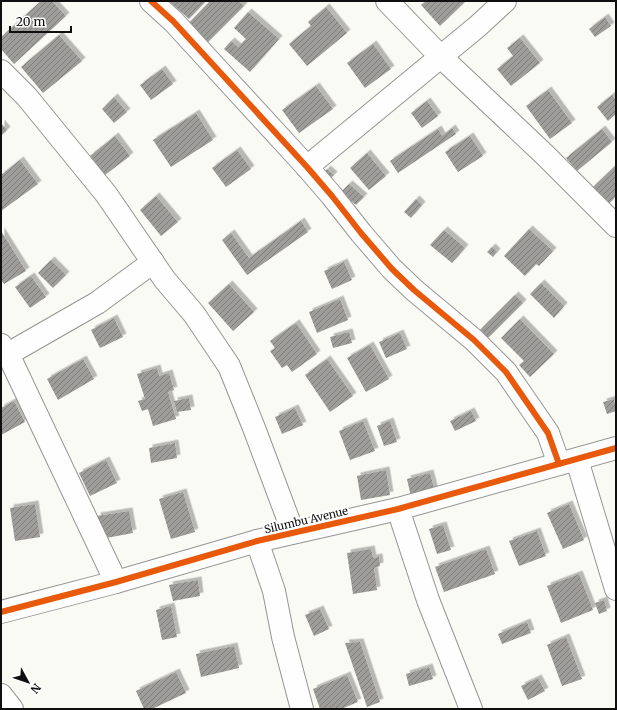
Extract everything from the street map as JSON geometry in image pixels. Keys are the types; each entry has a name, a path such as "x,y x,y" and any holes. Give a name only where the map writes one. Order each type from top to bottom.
{"street":[{"path":"152,1 173,21 332,196 360,233 392,269 414,290 474,340 506,372 568,462 616,589"},
{"path":"387,1 440,56 545,155 616,226"},
{"path":"306,167 478,26 506,1"},
{"path":"1,70 27,97 106,194 165,280 194,314 229,366 293,532"},
{"path":"116,582 4,349 96,303 153,262"},
{"name":"Silumbu Avenue","path":"1,612 116,582 257,541 398,509 616,448"},
{"path":"398,509 428,600 471,709"},
{"path":"257,541 274,592 283,637 302,709"},
{"path":"1,695 12,709"}],"building":[{"path":"41,1 52,1 66,16 14,64 1,49 1,37"},
{"path":"169,1 206,1 189,19"},
{"path":"210,1 239,1 244,6 203,47 183,29"},
{"path":"426,1 466,1 440,26 421,5"},
{"path":"326,7 347,33 307,66 289,44 311,26 308,22"},
{"path":"248,12 279,39 250,72 224,49 231,41 238,47 246,39 234,28"},
{"path":"605,17 611,26 595,37 589,29"},
{"path":"59,35 82,61 43,93 21,67"},
{"path":"520,38 540,63 511,86 497,69 513,56 507,48"},
{"path":"373,44 391,69 365,88 347,63"},
{"path":"162,69 173,84 151,100 140,85"},
{"path":"316,86 333,109 299,133 282,110"},
{"path":"548,90 572,123 550,139 526,106"},
{"path":"612,95 616,100 616,114 608,121 597,107"},
{"path":"114,97 127,112 114,123 102,109"},
{"path":"427,101 438,116 422,128 411,113"},
{"path":"196,113 213,140 171,167 153,140"},
{"path":"1,123 7,130 1,136"},
{"path":"452,128 456,134 398,173 390,161 438,129 442,136"},
{"path":"602,129 612,142 577,171 566,158"},
{"path":"115,136 130,156 105,175 90,156"},
{"path":"470,136 483,156 458,172 445,152"},
{"path":"237,150 251,169 226,187 212,168"},
{"path":"367,153 386,176 369,190 350,168"},
{"path":"20,160 38,184 1,211 1,175"},
{"path":"616,165 616,196 608,205 592,188"},
{"path":"327,169 334,175 329,180 322,175"},
{"path":"349,184 364,197 356,205 341,192"},
{"path":"156,196 178,222 161,236 140,210"},
{"path":"416,199 422,205 411,218 404,212"},
{"path":"301,221 308,232 247,275 222,240 231,233 249,258"},
{"path":"529,229 553,251 539,266 536,264 525,276 504,256"},
{"path":"444,230 465,248 452,263 430,245"},
{"path":"1,231 26,271 4,284 1,280"},
{"path":"492,247 497,252 493,257 487,252"},
{"path":"51,260 66,275 53,288 38,273"},
{"path":"344,262 352,280 332,289 324,271"},
{"path":"31,276 46,297 30,308 15,287"},
{"path":"541,283 564,306 554,318 530,294"},
{"path":"229,284 254,312 233,331 208,303"},
{"path":"515,295 523,303 487,339 479,331"},
{"path":"340,299 348,320 317,333 309,312"},
{"path":"114,318 123,337 100,348 91,330"},
{"path":"520,319 554,354 530,377 519,365 524,361 501,338"},
{"path":"296,323 317,354 292,372 287,365 282,368 270,351 275,348 270,341"},
{"path":"349,332 352,343 333,348 330,337"},
{"path":"400,333 407,349 386,358 379,342"},
{"path":"370,345 389,379 366,392 347,358"},
{"path":"83,359 94,379 58,400 47,379"},
{"path":"327,359 353,396 330,412 305,375"},
{"path":"157,368 159,376 169,373 174,390 168,392 176,419 153,426 148,409 142,411 138,401 145,399 137,374"},
{"path":"189,398 191,410 177,412 174,401"},
{"path":"614,399 616,411 607,414 603,402"},
{"path":"14,401 25,422 1,435 1,408"},
{"path":"295,408 303,425 282,434 275,417"},
{"path":"471,411 476,421 455,431 450,421"},
{"path":"363,421 375,451 350,460 339,431"},
{"path":"390,421 397,442 384,446 377,426"},
{"path":"175,443 177,458 151,463 149,448"},
{"path":"106,460 117,483 90,496 79,473"},
{"path":"386,470 390,495 361,500 357,476"},
{"path":"430,473 435,492 411,497 407,479"},
{"path":"183,492 195,532 171,539 159,499"},
{"path":"35,504 40,537 15,541 10,508"},
{"path":"569,504 584,540 563,549 547,513"},
{"path":"129,511 133,533 101,539 97,516"},
{"path":"443,525 451,550 437,554 429,529"},
{"path":"537,531 546,556 519,566 509,541"},
{"path":"371,549 373,558 379,557 380,566 374,568 377,590 353,594 347,553"},
{"path":"486,549 495,574 444,592 435,567"},
{"path":"579,574 593,610 561,623 547,586"},
{"path":"198,580 200,596 173,601 169,585"},
{"path":"604,600 607,611 599,614 595,603"},
{"path":"171,606 177,637 162,640 156,610"},
{"path":"320,609 329,629 314,636 305,615"},
{"path":"527,622 531,633 502,644 498,634"},
{"path":"566,637 582,679 562,686 547,645"},
{"path":"360,642 380,702 367,707 345,643"},
{"path":"234,646 239,668 201,677 196,654"},
{"path":"429,667 433,679 409,686 406,674"},
{"path":"176,672 186,693 152,709 144,709 136,691"},
{"path":"347,675 358,702 341,709 320,709 313,689"},
{"path":"538,678 545,691 528,700 521,686"}],"cycle path":[{"path":"151,1 173,21 307,167 392,269 414,290 474,340 506,372 548,433 559,464"},
{"path":"1,612 116,582 257,541 398,509 616,448"}]}
